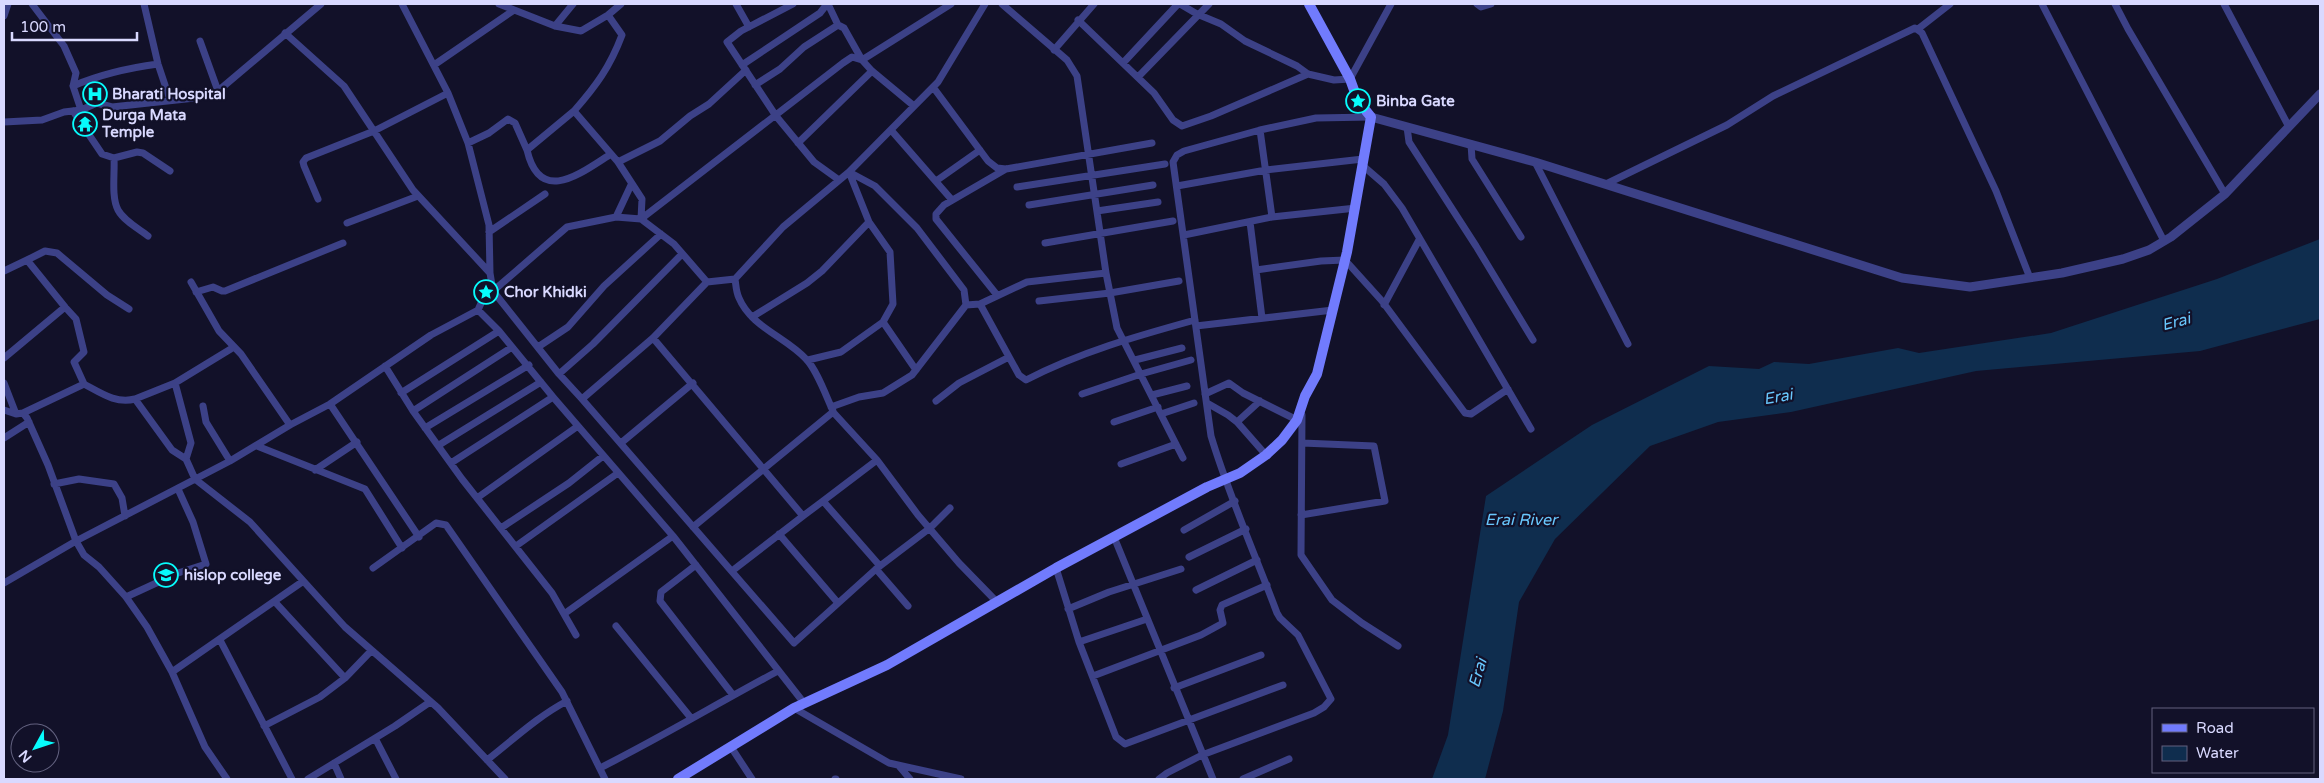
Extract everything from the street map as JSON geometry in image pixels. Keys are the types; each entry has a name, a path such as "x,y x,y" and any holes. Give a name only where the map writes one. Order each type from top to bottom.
{"main road":[{"path":"678,779 794,708 888,666 996,601 1056,568 1240,473 1266,455 1282,440 1297,420 1305,396 1317,374 1356,208 1362,162 1371,117 1358,101 1350,79 1309,4"}],"street":[{"path":"4,16 8,4"},
{"path":"32,4 64,46 76,73 73,86 81,110"},
{"path":"144,4 158,64 170,100"},
{"path":"4,122 42,120 81,110 97,103 112,107 195,98 218,91 321,4"},
{"path":"402,4 448,93 468,143 489,225 490,273 493,291 559,374 794,643 878,568 930,528 950,508"},
{"path":"499,4 555,26 581,31 608,15 621,4"},
{"path":"555,26 574,4"},
{"path":"736,4 749,27"},
{"path":"793,4 749,27 727,42 776,116 814,162 839,180"},
{"path":"618,162 660,141 690,116 709,104 744,68 820,13 828,4 838,25 844,28 862,60 872,71 914,106"},
{"path":"862,60 951,4"},
{"path":"582,399 653,338 707,282 735,279 783,227 849,172 933,87 985,4"},
{"path":"1002,4 1067,60 1076,76 1106,272 1117,328 1135,360 1140,374 1183,458"},
{"path":"1054,50 1078,20 1094,4"},
{"path":"1123,63 1179,4 1221,24 1245,41 1297,66 1308,74 1334,80 1350,79 1391,4"},
{"path":"1138,77 1197,14 1209,4"},
{"path":"1477,4 1481,8 1491,4"},
{"path":"1606,184 1727,125 1773,96 1904,33 1915,28 1918,29 1950,4"},
{"path":"2042,4 2164,241"},
{"path":"2115,4 2224,194"},
{"path":"2224,4 2290,128"},
{"path":"434,65 514,10"},
{"path":"527,150 574,112 596,87 612,62 622,35 608,15"},
{"path":"1078,20 1154,93 1175,122 1184,126 1308,74"},
{"path":"755,85 780,69 795,54 838,25"},
{"path":"1918,29 1996,191 2030,278"},
{"path":"285,33 344,86 418,196 490,273"},
{"path":"200,41 218,91"},
{"path":"641,219 852,56 862,60"},
{"path":"73,86 96,76 122,69 158,64"},
{"path":"798,143 872,71"},
{"path":"933,87 993,165 1006,169"},
{"path":"318,199 304,166 304,160 374,131 448,93"},
{"path":"1159,779 1167,772 1202,755 1314,713 1324,707 1331,699 1298,635 1280,618 1235,501 1224,480 1211,436 1173,162 1179,153 1260,130 1316,118 1371,117 1535,162 1902,278 1970,287 2062,273 2123,259 2149,250 2196,218 2224,194 2290,128 2320,94"},
{"path":"72,111 102,154 114,158 138,152 143,153 170,171"},
{"path":"574,112 618,162 631,185 642,199 641,219"},
{"path":"468,143 489,133 508,119 515,124 527,150 529,160 535,169 543,177 552,181 569,180 611,154"},
{"path":"1407,127 1409,142 1476,246 1533,340"},
{"path":"891,130 952,200"},
{"path":"1260,130 1272,218"},
{"path":"997,295 936,219 938,209 1006,169 1152,143"},
{"path":"1471,144 1471,155 1475,166 1522,237"},
{"path":"936,181 980,150"},
{"path":"114,158 115,202 118,210 124,218 148,236"},
{"path":"1177,186 1266,170 1362,162 1393,195 1531,430"},
{"path":"1535,162 1628,344"},
{"path":"1017,187 1165,164"},
{"path":"808,360 841,352 883,322 894,304 890,252 869,222 849,172"},
{"path":"693,527 765,468 832,409 859,397 883,392 916,370 966,305 964,290 917,228 875,186 849,172"},
{"path":"616,217 631,185"},
{"path":"1028,205 1153,185"},
{"path":"489,232 545,194"},
{"path":"347,223 418,196"},
{"path":"1098,211 1158,202"},
{"path":"1184,235 1272,218 1356,208"},
{"path":"4,583 76,541 230,461 290,425 330,404 430,335 478,310 486,292 493,291 567,227 616,217 641,219 661,234 682,254 707,282"},
{"path":"1045,243 1173,221"},
{"path":"752,317 807,283 822,271 869,222"},
{"path":"1250,222 1262,318"},
{"path":"538,347 568,327 604,286 661,234"},
{"path":"1384,306 1420,240"},
{"path":"196,292 213,287 222,292 225,291 343,243"},
{"path":"4,271 45,251 54,252 108,295 129,309"},
{"path":"559,374 593,344 682,254"},
{"path":"27,260 76,319 84,352 74,362 84,384 110,398 127,401 175,383 234,347"},
{"path":"1256,270 1321,261 1345,260 1384,306 1466,414 1471,414 1508,389"},
{"path":"966,305 980,304 1027,282 1106,272"},
{"path":"735,279 739,298 752,317 808,360 832,409 877,460 930,528 996,601"},
{"path":"191,282 219,331 234,347 290,425"},
{"path":"1039,301 1110,293 1179,282"},
{"path":"980,304 1021,378 1026,380 1073,357 1123,340 1196,323 1333,310"},
{"path":"4,358 65,307"},
{"path":"478,310 499,330 552,396 673,536 804,703"},
{"path":"883,322 916,370"},
{"path":"401,393 499,330"},
{"path":"653,338 765,468 803,516"},
{"path":"413,411 512,347"},
{"path":"1135,360 1182,348"},
{"path":"936,401 964,380 1009,357"},
{"path":"1082,394 1140,374 1191,360"},
{"path":"385,366 413,411 451,464 552,593 576,635"},
{"path":"426,428 529,366"},
{"path":"439,446 541,382"},
{"path":"4,383 19,414"},
{"path":"175,383 191,444 186,459"},
{"path":"621,443 693,383"},
{"path":"1205,394 1229,383 1297,420"},
{"path":"19,414 84,384"},
{"path":"1152,395 1187,386"},
{"path":"451,464 552,396"},
{"path":"135,399 172,450 186,459 195,479 250,522 302,582 316,593 344,627 430,702 504,779"},
{"path":"1237,422 1260,401"},
{"path":"1114,422 1194,403"},
{"path":"1207,403 1237,422 1266,455"},
{"path":"330,404 419,536"},
{"path":"203,406 208,427 230,461"},
{"path":"1302,409 1300,555 1324,591 1341,608 1398,646"},
{"path":"4,410 19,414 29,422 76,541 84,555 99,567 126,597 147,627 172,672 205,747 227,779"},
{"path":"4,438 29,422"},
{"path":"477,498 578,426"},
{"path":"316,470 357,442"},
{"path":"1301,515 1385,501 1374,446 1302,443"},
{"path":"1121,464 1176,444"},
{"path":"257,446 365,490 402,548"},
{"path":"501,528 569,482 603,456"},
{"path":"732,571 877,460"},
{"path":"516,546 618,473"},
{"path":"54,484 78,479 114,484 122,498 125,516"},
{"path":"126,597 178,573 206,564 194,522 178,489"},
{"path":"823,501 908,606"},
{"path":"1184,530 1235,501"},
{"path":"373,568 436,523 446,525 567,700 605,779"},
{"path":"1188,557 1246,529"},
{"path":"779,534 838,603"},
{"path":"564,614 673,536"},
{"path":"1114,537 1174,688 1213,779"},
{"path":"1196,590 1258,560"},
{"path":"696,564 661,592 660,601 733,695"},
{"path":"1056,568 1079,642 1116,736 1122,743 1125,744 1283,685"},
{"path":"1068,609 1133,584 1181,569"},
{"path":"172,672 302,582"},
{"path":"1093,676 1201,635 1223,623 1220,610 1222,605 1267,585"},
{"path":"275,602 345,678"},
{"path":"1079,642 1147,619"},
{"path":"616,626 691,718"},
{"path":"220,640 292,779"},
{"path":"264,726 320,697 345,678 371,651"},
{"path":"1174,688 1261,655"},
{"path":"600,768 654,742 691,718 778,671"},
{"path":"487,760 515,739 529,724 538,721 551,709 567,700"},
{"path":"308,779 430,702"},
{"path":"794,708 889,763 961,779"},
{"path":"375,738 396,779"},
{"path":"731,747 752,779"},
{"path":"1244,779 1289,759"},
{"path":"334,763 341,779"},
{"path":"899,766 910,779"}],"water":[{"name":"Erai River","path":"2320,239 2320,319 2200,351 1976,371 1791,412 1718,422 1650,446 1555,539 1519,602 1503,711 1485,779 1432,779 1448,735 1486,496 1592,425 1709,366 1759,369 1774,362 1809,364 1898,348 1919,353 2051,333 2217,279"}],"place":[{"name":"Bharati Hospital","path":"95,94"},
{"name":"Binba Gate","path":"1358,101"},
{"name":"Durga Mata Temple","path":"85,124"},
{"name":"Chor Khidki","path":"486,292"},
{"name":"hislop college","path":"166,575"}],"water label":[{"name":"Erai","path":"2176,322"},
{"name":"Erai","path":"1778,397"},
{"name":"Erai","path":"1478,673"}]}
